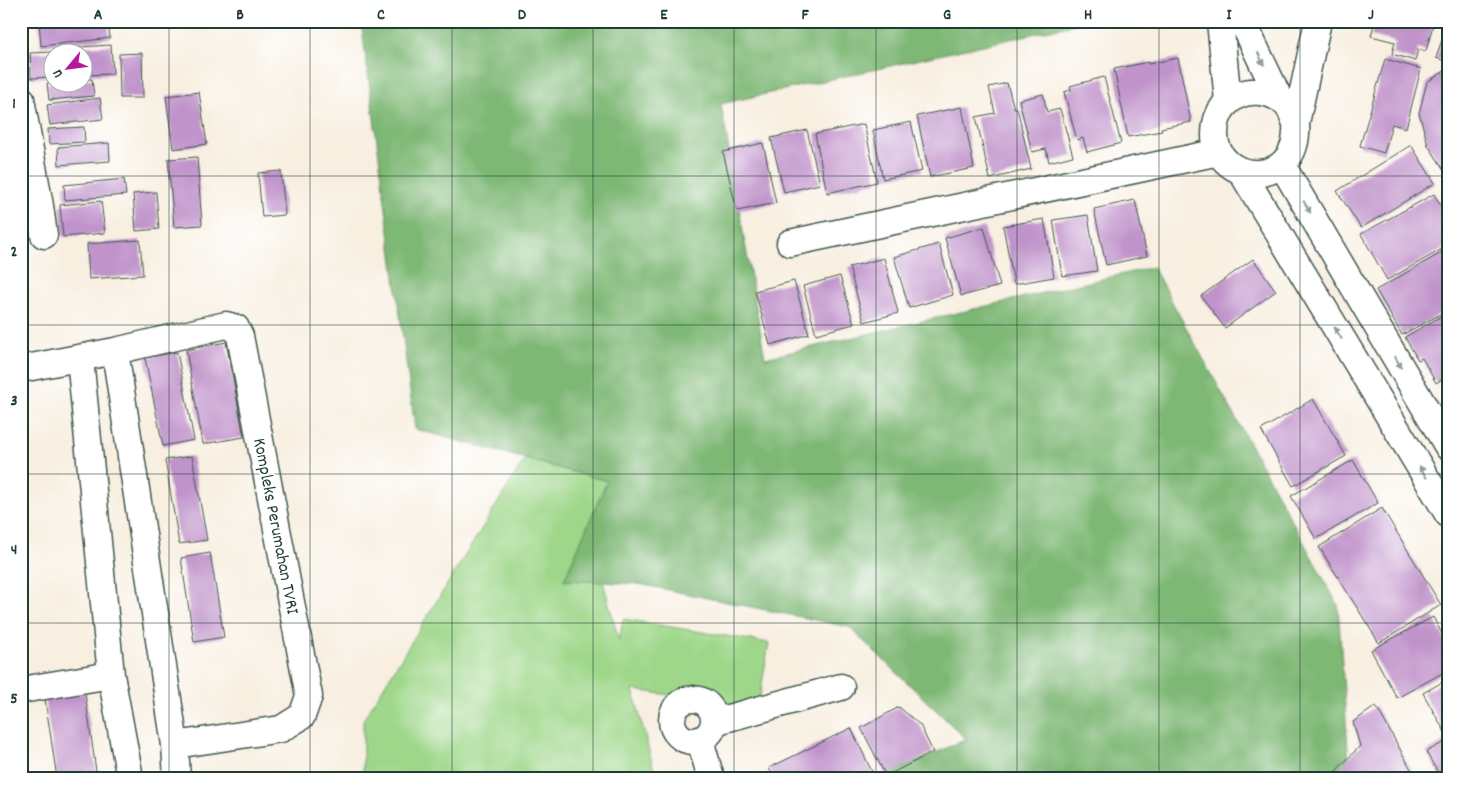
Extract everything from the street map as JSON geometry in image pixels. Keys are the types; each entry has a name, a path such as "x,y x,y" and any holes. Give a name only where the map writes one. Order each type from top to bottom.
{"street":[{"path":"1220,21 1228,101"},
{"path":"1242,21 1278,98"},
{"path":"1296,123 1290,109 1278,98 1266,93 1253,91 1240,94 1228,101 1219,112 1215,125 1214,139 1219,152 1228,164 1241,171 1255,174 1269,172 1282,164 1290,156 1297,134 1296,123 1318,21"},
{"path":"21,99 44,235"},
{"path":"790,244 1219,152"},
{"path":"1282,164 1448,446"},
{"path":"1241,171 1448,514"},
{"name":"Kompleks Perumahan TVRI","path":"21,369 115,351 226,325 236,328 238,331 310,696 302,716 281,729 175,745"},
{"path":"115,351 175,745 177,778"},
{"path":"80,358 111,675 130,778"},
{"path":"21,690 111,675"},
{"path":"711,778 707,731 841,687"}],"green space":[{"path":"361,21 1090,21 721,104 765,358 1153,267 1338,605 1350,778 881,778 966,739 849,627 639,584 564,580 607,481 415,429"},
{"path":"525,459 607,481 564,580 603,582 619,641 623,619 769,643 758,707 633,690 656,778 363,778 363,720"}],"building":[{"path":"39,21 108,21 110,38 76,42 42,42 41,46"},
{"path":"127,21 170,21 170,23 128,27"},
{"path":"1375,21 1434,21 1426,51 1418,49 1415,61 1392,54 1395,42 1371,36"},
{"path":"1448,24 1448,62 1436,58"},
{"path":"111,45 113,74 92,75 92,46"},
{"path":"42,52 42,77 31,78 30,53"},
{"path":"142,53 143,98 120,98 119,54"},
{"path":"1178,58 1191,122 1161,128 1162,131 1128,137 1114,69"},
{"path":"1385,59 1421,69 1406,128 1392,124 1384,153 1360,146"},
{"path":"1446,70 1448,73 1448,176 1428,145 1419,113 1427,82"},
{"path":"1104,77 1121,143 1087,152 1083,138 1077,140 1064,92 1071,90 1070,86"},
{"path":"92,79 94,96 49,100 48,92 92,92"},
{"path":"1007,83 1014,108 1017,108 1031,169 990,179 976,117 995,113 989,87"},
{"path":"199,92 207,144 173,149 166,96"},
{"path":"1043,94 1047,112 1060,109 1073,156 1049,162 1046,149 1032,152 1019,100"},
{"path":"100,98 103,119 50,125 47,105"},
{"path":"962,107 974,168 930,177 917,116"},
{"path":"911,122 922,171 883,179 873,130"},
{"path":"864,124 877,182 827,193 815,134"},
{"path":"84,127 85,142 49,144 48,129"},
{"path":"807,130 820,184 784,192 771,138"},
{"path":"109,143 110,161 59,165 58,147"},
{"path":"763,143 776,203 737,211 723,152"},
{"path":"1411,145 1435,183 1361,228 1337,191"},
{"path":"197,157 202,225 174,227 168,159"},
{"path":"281,171 285,215 262,217 258,173"},
{"path":"124,179 126,195 65,200 64,185"},
{"path":"156,192 159,229 136,231 133,194"},
{"path":"1434,194 1448,218 1448,246 1387,280 1361,234"},
{"path":"1135,200 1147,256 1106,265 1094,209"},
{"path":"101,201 105,233 63,237 60,205"},
{"path":"1088,215 1097,271 1062,276 1053,220"},
{"path":"1044,219 1054,277 1014,284 1003,226"},
{"path":"984,227 1000,286 961,296 945,238"},
{"path":"140,240 143,275 89,279 87,244"},
{"path":"939,244 953,295 909,308 894,257"},
{"path":"1448,249 1448,310 1402,335 1376,290"},
{"path":"884,258 898,313 864,322 849,267"},
{"path":"1253,259 1276,291 1225,328 1201,296"},
{"path":"840,276 854,324 816,334 803,286"},
{"path":"794,281 809,334 770,345 755,291"},
{"path":"1448,312 1448,376 1436,383 1422,358 1418,360 1405,337"},
{"path":"226,342 244,437 203,444 186,350"},
{"path":"177,352 194,440 163,446 145,358"},
{"path":"1313,399 1346,456 1293,486 1261,430"},
{"path":"192,456 207,540 179,544 165,460"},
{"path":"1353,460 1378,503 1316,539 1291,496"},
{"path":"1382,508 1441,605 1379,643 1319,547"},
{"path":"210,553 224,637 194,642 181,558"},
{"path":"1433,617 1448,645 1448,670 1397,698 1371,650"},
{"path":"1448,679 1448,733 1446,734 1423,693"},
{"path":"85,693 97,778 57,778 45,699"},
{"path":"1376,706 1416,778 1338,778 1335,772 1360,746 1353,722"},
{"path":"899,707 920,725 933,752 886,776 861,728"},
{"path":"851,728 875,778 774,778 769,768"},
{"path":"1448,740 1448,778 1441,778 1426,752"}]}
